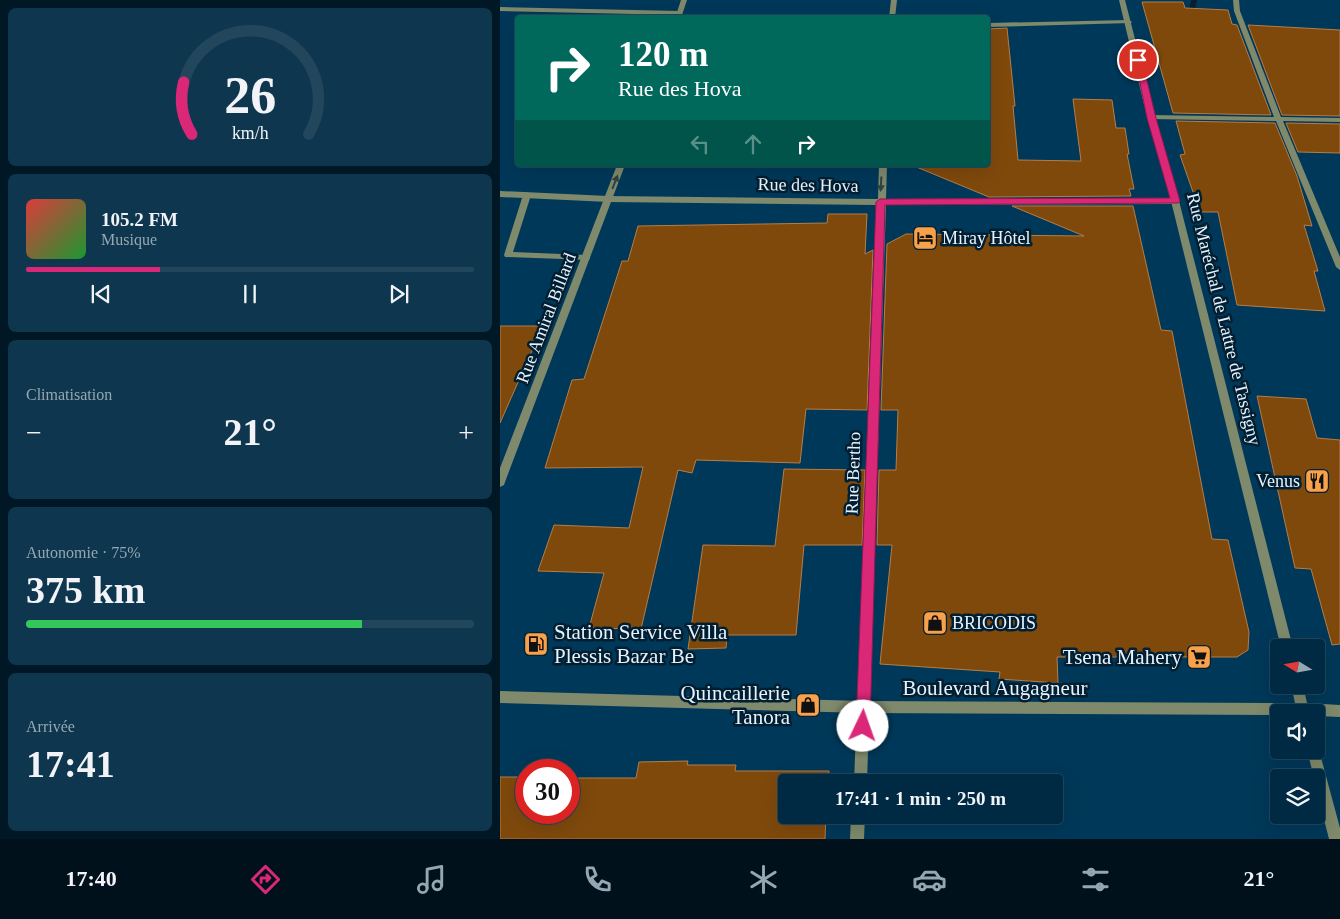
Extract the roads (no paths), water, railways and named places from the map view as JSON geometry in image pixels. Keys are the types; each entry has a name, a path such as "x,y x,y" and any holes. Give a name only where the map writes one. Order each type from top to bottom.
{"street":[{"path":"500,9 678,15 684,0"},
{"path":"892,15 894,0"},
{"name":"Rue Maréchal de Lattre de Tassigny","path":"1122,0 1175,201 1285,639"},
{"path":"1236,0 1278,118 1340,267"},
{"path":"990,25 1129,22"},
{"path":"1152,118 1340,120"},
{"name":"Rue Amiral Billard","path":"500,482 620,167"},
{"name":"Rue Bertho","path":"860,774 882,167"},
{"name":"Rue des Hova","path":"500,194 608,199 880,202 1175,201"},
{"path":"527,195 508,255 586,258"},
{"name":"Boulevard Augagneur","path":"500,697 864,707 1270,711"},
{"name":"Boulevard Augagneur","path":"1325,712 1340,712"},
{"path":"1315,759 1336,839"},
{"path":"857,839 858,824"}],"waterway":[{"path":"1191,15 1194,0"}],"place":[{"name":"Miray Hôtel","path":"925,238"},
{"name":"Venus","path":"1317,481"},
{"name":"BRICODIS","path":"935,623"},
{"name":"Station Service Villa Plessis Bazar Be","path":"536,644"},
{"name":"Tsena Mahery","path":"1199,657"},
{"name":"Quincaillerie Tanora","path":"808,705"}]}
